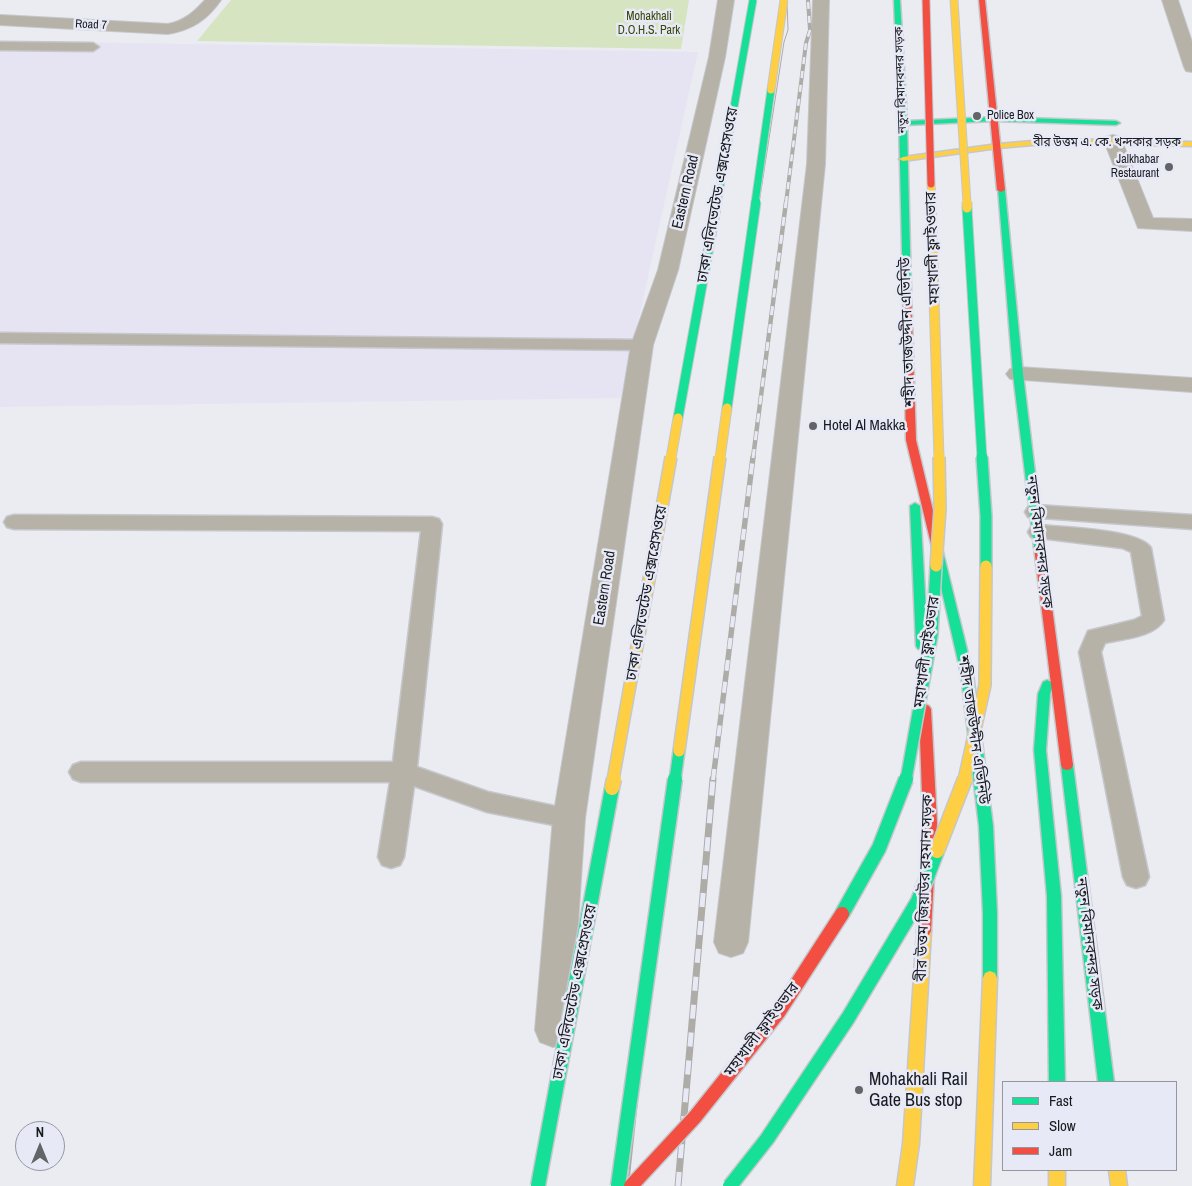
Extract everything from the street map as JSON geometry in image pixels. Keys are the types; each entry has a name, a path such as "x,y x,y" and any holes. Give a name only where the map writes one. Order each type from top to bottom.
{"main road":[{"name":"ঢাকা এলিভেটেড এক্সপ্রেসওয়ে","path":"540,1186 753,0"},
{"path":"618,1186 784,0"},
{"name":"নতুন বিমানবন্দর সড়ক","path":"897,0 903,159"},
{"name":"মহাখালী ফ্লাইওভার","path":"631,1186 695,1117 778,1013 842,915 879,848 906,780 932,635 940,509 926,0"},
{"path":"730,1186 767,1140 848,1018 918,901 963,786 985,686 986,516 954,0"},
{"name":"নতুন বিমানবন্দর সড়ক","path":"982,0 996,119 1018,374 1106,1081"},
{"name":"বীর উত্তম এ. কে. খন্দকার সড়ক","path":"903,123 996,119 1123,123"},
{"name":"বীর উত্তম এ. কে. খন্দকার সড়ক","path":"903,159 998,146 1056,141 1192,144"},
{"name":"শহীদ তাজউদ্দীন এভিনিউ","path":"903,159 911,440 967,674 986,826 990,913 990,1013 982,1186"},
{"name":"বীর উত্তম জিয়াউর রহমান সড়ক","path":"905,1186 911,1144 930,823 911,440"},
{"path":"1054,659 1044,694 1040,750 1054,896 1056,1081"},
{"path":"1057,1171 1057,1186"},
{"path":"1117,1171 1119,1186"}],"street":[{"name":"Road 7","path":"0,20 168,29 182,27 194,21 213,0"},
{"name":"Eastern Road","path":"540,1186 569,818 642,345 668,270 718,57 726,0"},
{"path":"731,942 816,164 822,0"},
{"path":"1170,0 1192,67"},
{"path":"1113,141 1145,224 1192,225"},
{"path":"1018,374 1192,385"}],"lane":[{"path":"0,46 93,47"},
{"path":"0,338 642,345"},
{"path":"14,522 432,524 404,772 391,857"},
{"path":"1037,522 1192,522"},
{"path":"1037,522 1126,541 1141,548 1152,620 1140,628 1096,637 1090,652 1136,877"},
{"path":"81,772 404,772 487,802 569,818"}],"shaded area":[{"path":"0,41 698,52 621,398 0,407"}],"green space":[{"name":"Mohakhali D.O.H.S. Park","path":"231,0 689,0 681,49 197,41"}],"tram line":[{"path":"671,780 784,42 788,30 787,0"},
{"path":"628,1186 671,779"}],"railway":[{"path":"786,203 806,43 810,30 808,0"},
{"path":"753,458 786,202"},
{"path":"713,780 753,457"},
{"path":"678,1186 713,779"}],"traffic: fast":[{"path":"678,418 753,0"},
{"path":"897,0 903,123 907,291"},
{"path":"727,408 771,90"},
{"path":"903,123 995,119 1116,123"},
{"path":"1001,190 1018,374 1039,547"},
{"path":"967,208 986,516 986,566"},
{"path":"915,506 922,646"},
{"path":"937,548 967,674 986,826 990,913 990,978"},
{"path":"842,914 879,848 906,780 932,635 936,566"},
{"path":"1047,685 1044,694 1040,750 1054,896 1057,1081"},
{"path":"618,1186 679,751"},
{"path":"1067,765 1106,1081"},
{"path":"538,1186 612,788"},
{"path":"730,1186 767,1139 848,1018 918,901 937,851"}],"traffic: slow":[{"path":"771,90 784,0"},
{"path":"954,0 967,208"},
{"path":"903,159 998,146 1056,141 1192,144"},
{"path":"931,184 940,509 936,566"},
{"path":"679,751 727,408"},
{"path":"612,788 678,418"},
{"path":"937,851 963,786 985,685 986,566"},
{"path":"905,1186 911,1144 924,931"},
{"path":"982,1186 990,978"},
{"path":"1057,1171 1057,1186"},
{"path":"1117,1171 1119,1186"}],"traffic: jam":[{"path":"926,0 931,184"},
{"path":"982,0 1001,190"},
{"path":"907,291 911,440 937,548"},
{"path":"1039,547 1067,765"},
{"path":"924,931 930,823 925,709"},
{"path":"631,1186 695,1117 778,1013 842,914"}],"place":[{"name":"Police Box","path":"977,116"},
{"name":"Jalkhabar Restaurant","path":"1169,167"},
{"name":"Hotel Al Makka","path":"813,426"},
{"name":"Mohakhali Rail Gate Bus stop","path":"859,1090"}]}
